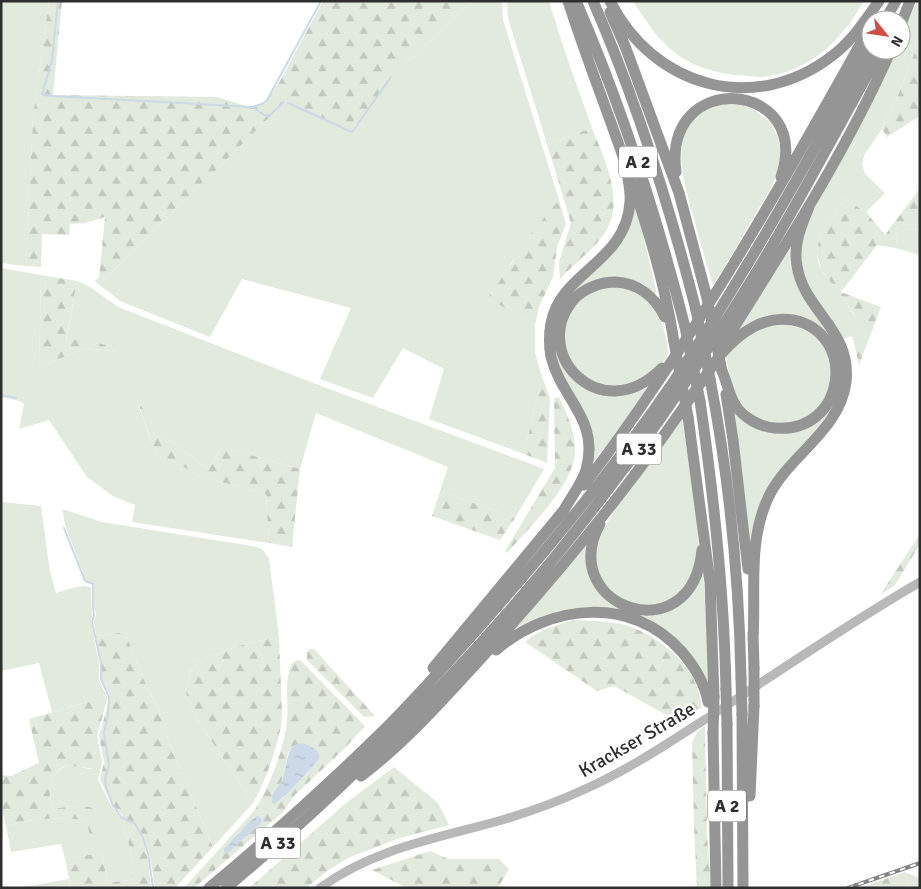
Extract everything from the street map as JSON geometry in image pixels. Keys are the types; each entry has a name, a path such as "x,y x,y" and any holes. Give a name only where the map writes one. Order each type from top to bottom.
{"highway":[{"path":"568,1 633,185 651,245 673,337 688,417 710,582 716,888"},
{"name":"A 2","path":"576,1 605,70 637,158 687,331 700,401 718,539 725,633 728,888"},
{"name":"A 2","path":"593,1 651,152 675,229 696,310 706,380 725,470 733,532 739,611 742,714 743,888"},
{"path":"606,1 626,46 679,193 706,294 734,440 745,534 754,668 749,854 743,867"},
{"path":"610,1 633,36 659,61 673,70 716,86 747,88 785,82 806,73 824,62 854,35 879,1"},
{"path":"673,337 657,303 650,296 631,285 612,282 591,287 581,292 567,309 562,320 561,345 567,364 580,379 596,388 616,392 635,388 654,376 667,363 787,176 861,42"},
{"name":"A 33","path":"208,888 315,795 430,682 526,574 590,496 680,371 743,272 809,160 863,60"},
{"name":"A 33","path":"226,888 329,798 390,740 473,652 535,582 586,520 632,459 726,321 818,165 876,60"},
{"path":"329,798 390,753 457,684 544,586 617,497 706,380 850,135 886,60"},
{"path":"679,193 675,152 677,142 687,120 701,106 713,101 734,97 747,100 765,109 779,124 786,155 785,166 774,196"},
{"path":"564,510 581,482 589,451 584,422 552,361 550,345 552,317 562,297 608,252 622,232 627,220 630,201 626,168"},
{"path":"753,640 755,553 765,506 776,483 785,471 828,426 842,398 846,382 846,367 840,342 808,296 796,266 798,233 809,207"},
{"path":"706,380 721,354 742,334 763,322 779,320 795,321 804,324 822,338 833,354 837,377 832,394 824,410 808,422 786,429 760,425 743,414 736,406 722,371"},
{"path":"375,738 570,504 613,447 671,364 687,331"},
{"path":"617,497 597,530 591,552 594,573 602,589 624,606 650,611 660,609 678,600 685,594 697,576 701,564 704,531"},
{"path":"457,684 519,632 557,616 599,612 640,622 668,638 691,664 711,700"}],"street":[{"name":"Krackser Straße","path":"320,888 347,870 377,855 532,810 616,774 655,752 874,609 920,582"}],"green space":[{"path":"1,1 49,1 33,118 26,266 1,263"},
{"path":"49,1 62,1 53,95 217,97 252,108 262,105 280,81 323,1 473,1 392,76 352,132 285,102 107,277 97,283 95,281 99,277 105,217 85,223 70,224 69,235 42,234 41,267 26,266 33,117"},
{"path":"473,1 502,1 503,20 559,200 511,259 514,259 489,298 535,325 535,353 542,377 524,454 429,419 444,369 403,348 373,398 320,379 351,308 242,279 210,337 120,301 97,283 107,277 285,102 352,132 392,76"},
{"path":"507,1 549,1 592,128 547,144 508,18"},
{"path":"633,1 864,1 855,16 834,42 809,62 778,74 761,77 734,75 702,68 681,57 662,41"},
{"path":"917,1 920,1 920,39 895,103 882,129 865,154 862,163 865,174 885,193 866,212 845,199 818,242 819,265 853,312 867,343 855,347 852,336 842,339 809,290 799,256 803,231 889,60 911,60 911,13"},
{"path":"920,39 920,116 887,137 882,129 895,103"},
{"path":"729,103 747,105 769,121 778,138 782,154 779,169 771,188 713,286 684,182 682,148 686,133 694,120 708,110"},
{"path":"592,128 612,183 613,212 609,225 601,238 560,279 559,262 571,223 547,144"},
{"path":"918,191 920,191 920,224 898,225 896,248 877,245 841,292 881,307 859,365 855,347 867,342 853,312 821,269 817,253 819,238 845,199 866,212 885,235"},
{"path":"559,200 566,224 557,247 553,277 539,307 535,325 488,298 514,260 510,259"},
{"path":"636,205 657,294 613,277 560,315 574,379 583,387 594,393 608,396 621,395 649,388 592,463 553,348 562,304 590,273 633,206"},
{"path":"920,224 920,255 896,248 898,225"},
{"path":"791,245 790,263 796,282 840,351 842,365 831,343 790,316 736,334"},
{"path":"1,268 41,275 39,368 84,348 120,352 66,342 77,281 90,287 118,307 321,386 544,469 515,518 440,491 448,467 316,413 300,469 222,447 209,469 165,436 137,402 156,453 203,477 266,494 269,543 132,522 135,505 113,496 87,477 49,420 19,429 24,404 20,401 1,397"},
{"path":"41,275 77,281 66,341 87,340 122,352 84,348 39,368"},
{"path":"603,287 631,289 646,299 661,320 667,345 668,354 666,359 657,368 640,379 620,387 600,385 586,378 575,368 568,355 565,341 566,326 571,311 582,297"},
{"path":"784,324 804,330 817,338 828,354 831,367 828,393 822,404 813,414 789,426 782,426 760,419 750,413 742,404 732,386 726,355 739,342 752,333 766,327"},
{"path":"542,377 550,398 547,463 524,454"},
{"path":"559,397 572,428 575,448 574,461 568,476 550,504 507,553 505,551 555,468 554,398"},
{"path":"137,401 165,436 204,467 209,469 222,447 300,469 292,547 269,543 266,494 203,477 156,453"},
{"path":"836,401 826,418 789,460 751,542 734,410 771,432 780,433 798,429"},
{"path":"682,419 696,510 699,546 692,576 675,598 649,608 618,598 606,587 598,572 595,554 603,530 616,508"},
{"path":"440,491 515,518 500,540 432,516"},
{"path":"1,502 41,506 50,572 56,593 78,587 91,587 91,621 99,664 99,680 107,700 94,700 52,712 39,663 1,671"},
{"path":"62,509 102,522 257,547 262,549 269,558 279,637 251,642 195,661 197,666 191,668 186,693 196,718 253,803 213,847 168,739 164,721 143,678 125,632 96,636 94,584 86,581 66,528"},
{"path":"920,534 920,544 895,585 880,595"},
{"path":"590,536 587,563 593,582 602,595 628,611 643,614 659,614 674,609 690,596 703,569 710,691 675,640 589,608 558,612 513,630"},
{"path":"575,620 621,624 645,633 656,640 686,667 698,689 702,708 686,714 681,723 614,686 597,691 525,642 542,631"},
{"path":"125,632 143,678 164,721 168,739 213,847 175,888 155,888 149,852 144,837 136,824 125,819 112,804 100,779 104,762 99,736 110,696 102,680 96,636"},
{"path":"279,637 281,724 272,760 253,803 196,718 186,693 191,668 197,666 195,661 251,642"},
{"path":"310,649 314,649 375,716 364,717 307,660 307,652"},
{"path":"300,660 365,726 345,748 294,796 283,812 194,888 184,888 260,802 280,754 286,730 289,672 294,661","holes":["303,743 307,745 287,794 277,802 287,756 290,750","262,820 246,837 225,854 239,832"]},
{"path":"94,700 107,700 97,736 102,761 101,767 68,766 60,769 53,778 50,795 52,806 59,808 85,806 93,808 98,814 97,840 90,835 85,820 46,819 6,826 1,804 1,775 11,776 39,763 29,719"},
{"path":"705,726 707,834 711,888 697,888 692,743 698,731"},
{"path":"71,765 89,769 101,767 98,779 110,804 118,815 128,841 136,879 108,883 101,853 65,859 61,844 11,852 6,826 16,823 46,819 85,820 90,835 98,814 93,808 72,806 58,808 52,806 50,793 52,780 59,770"},
{"path":"394,767 438,803 449,825 400,838 350,857 330,869 306,888 249,888 345,804"},
{"path":"118,815 135,826 143,838 151,888 71,888 65,859 101,853 108,883 136,879 128,841"},
{"path":"430,851 448,859 499,859 509,869 498,888 407,888 372,870"},
{"path":"905,872 920,878 920,888 909,888"},
{"path":"905,872 909,888 859,888"},
{"path":"69,879 71,888 18,888"}],"water":[{"path":"303,743 318,752 319,759 287,794 274,804 272,802 273,796 284,776 289,753 294,745"},
{"path":"257,816 261,818 262,822 228,853 224,853 224,849"}],"waterway":[{"path":"58,1 52,61 42,94 252,107 262,104 267,100 321,1"},
{"path":"357,125 391,77"},
{"path":"252,107 268,117 284,102"},
{"path":"288,103 352,132 356,127"},
{"path":"1,395 16,398"},
{"path":"64,528 85,581 93,584 94,615 92,622 101,663 101,679 109,697 104,733 109,765 105,779 106,787 112,804 121,817 135,824 143,837 148,853 153,888"}],"railway":[{"path":"848,888 920,863"}]}
